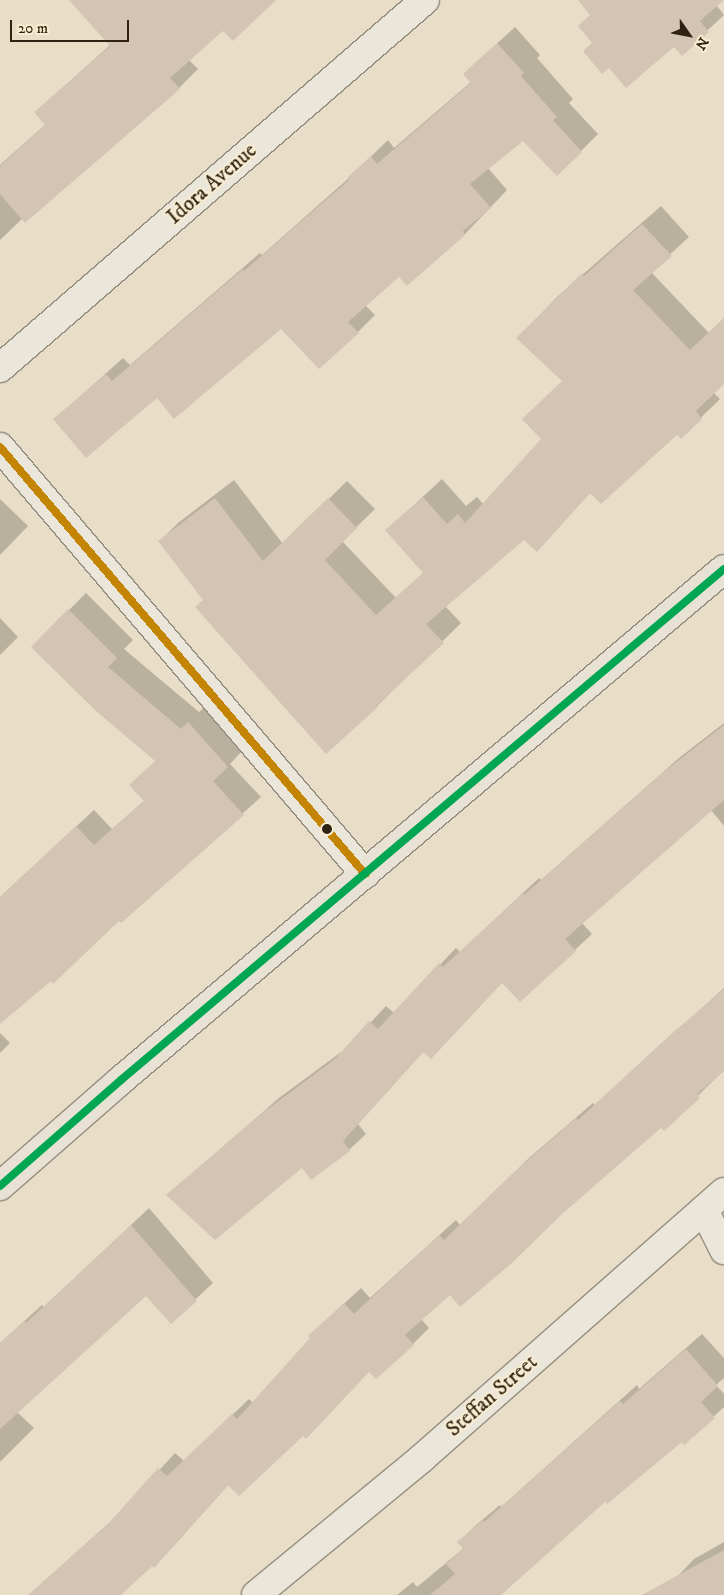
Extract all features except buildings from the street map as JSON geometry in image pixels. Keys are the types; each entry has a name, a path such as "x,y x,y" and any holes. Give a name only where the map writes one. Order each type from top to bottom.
{"main road":[{"path":"0,1186 121,1080 724,569"}],"street":[{"name":"Idora Avenue","path":"0,368 425,0"},
{"path":"0,448 365,874"},
{"path":"714,1201 724,1250"},
{"name":"Steffan Street","path":"256,1595 422,1458 714,1201"}],"transit line":[{"path":"0,447 365,874"},
{"path":"0,1186 121,1080 724,569"}]}
